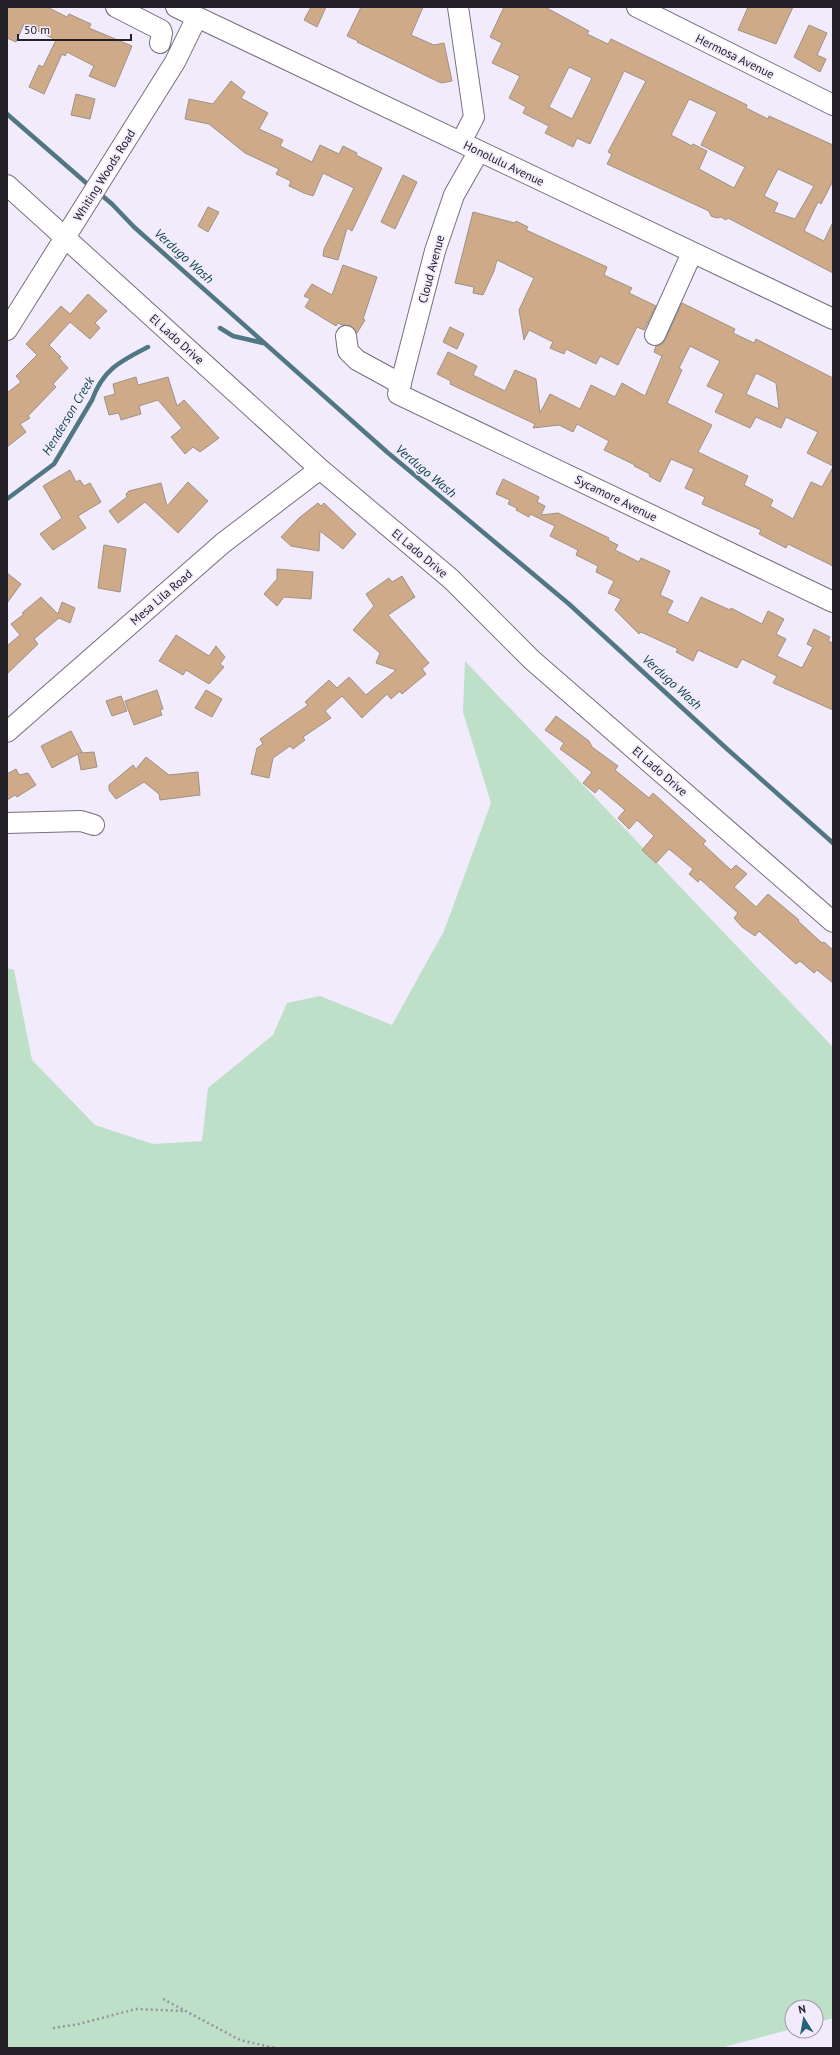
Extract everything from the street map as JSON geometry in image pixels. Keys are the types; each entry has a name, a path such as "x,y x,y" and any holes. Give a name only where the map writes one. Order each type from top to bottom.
{"street":[{"path":"116,7 161,30 160,43"},
{"name":"Honolulu Avenue","path":"176,7 833,320"},
{"path":"458,7 474,116 461,142"},
{"name":"Hermosa Avenue","path":"637,7 833,105"},
{"name":"Whiting Woods Road","path":"7,330 175,62 197,17"},
{"name":"Cloud Avenue","path":"400,389 442,230 454,195 479,151"},
{"name":"El Lado Drive","path":"7,184 66,236 320,469 451,579 532,660 833,922"},
{"path":"656,335 692,252"},
{"name":"Sycamore Avenue","path":"346,336 348,351 357,360 400,389 833,602"},
{"name":"Mesa Lila Road","path":"7,732 223,543 320,469"},
{"path":"7,823 81,821 94,824"}],"path":[{"path":"163,1999 240,2040 275,2048"},
{"path":"53,2028 78,2024 136,2009 184,2011"}],"green space":[{"path":"465,661 833,1047 833,2018 824,2021 824,1999 784,1999 784,2031 720,2048 7,2048 7,968 14,970 32,1060 95,1125 153,1144 202,1141 208,1088 273,1035 287,1003 320,996 392,1025 444,931 491,803 463,712"}],"building":[{"path":"7,7 47,7 67,17 69,14 91,24 89,28 132,46 115,87 89,76 94,66 67,52 65,56 62,54 44,94 29,87 39,65 43,67 56,40 24,24 16,42 7,38"},
{"path":"311,7 326,7 317,27 304,20"},
{"path":"361,7 423,7 411,35 434,45 444,43 452,81 441,83 347,36"},
{"path":"504,7 545,7 589,31 587,34 608,44 611,39 747,105 746,108 768,119 769,116 833,145 833,181 821,204 818,202 804,231 824,241 833,222 833,273 728,218 726,220 721,217 717,218 711,216 709,211 607,164 612,154 608,152 646,81 624,71 590,144 577,138 573,147 545,133 549,126 523,113 526,107 509,98 520,76 492,63 502,43 490,37","holes":["569,67 592,78 572,119 549,107","689,99 717,112 701,145 745,167 734,188 699,169 707,151 693,144 692,146 671,135","778,169 814,186 795,219 774,212 778,203 764,196"]},
{"path":"748,7 793,7 776,44 738,30"},
{"path":"809,25 827,33 817,55 826,59 820,72 794,57"},
{"path":"231,81 245,92 241,98 268,113 259,129 283,140 280,146 312,162 320,145 339,154 343,146 357,153 356,155 382,168 352,231 347,228 338,260 323,256 324,249 354,188 323,173 313,196 304,193 289,186 291,181 276,174 279,169 245,153 209,124 185,119 189,99 213,104"},
{"path":"76,94 95,99 90,119 71,115"},
{"path":"403,175 417,182 395,229 381,222"},
{"path":"208,207 219,212 208,232 198,226"},
{"path":"473,212 515,223 516,221 528,227 526,230 607,267 604,275 632,288 629,293 656,306 644,330 637,327 618,365 600,356 596,364 566,349 564,354 550,348 553,342 529,330 524,340 519,310 534,278 497,260 494,271 483,295 473,293 474,287 455,283"},
{"path":"343,265 377,277 363,319 365,320 357,333 351,326 338,323 336,326 305,307 310,299 304,296 312,284 332,295"},
{"path":"88,294 107,311 95,323 100,328 90,339 70,322 49,345 61,357 59,358 68,368 53,384 56,387 28,416 30,418 20,424 26,432 7,447 7,393 21,382 16,376 37,355 26,344 61,306 70,314"},
{"path":"682,303 735,329 733,333 754,343 756,339 833,378 833,466 807,453 818,432 786,417 781,428 756,417 750,428 715,412 724,394 707,386 720,361 690,346 679,368 682,370 667,403 712,425 698,452 748,476 744,485 773,500 770,506 793,519 811,482 822,487 833,467 833,566 788,544 786,548 759,534 761,530 702,504 705,497 685,488 694,469 671,459 660,482 649,476 650,474 634,466 635,465 604,450 609,441 577,424 573,432 559,425 533,428 535,424 450,384 451,381 437,374 448,352 477,366 473,375 505,391 515,370 536,379 540,413 550,394 580,409 591,385 615,397 622,383 645,396 662,356 654,352 656,346 662,344","holes":["756,373 776,383 779,409 746,394"]},
{"path":"450,327 464,334 457,349 443,342"},
{"path":"136,377 138,385 168,377 177,406 184,400 219,438 200,452 193,447 185,454 171,437 182,428 158,400 139,406 141,414 121,420 119,413 109,415 104,397 115,394 113,384"},
{"path":"70,470 76,482 80,480 84,486 90,483 101,502 78,516 86,528 53,550 40,534 62,518 43,486"},
{"path":"503,479 539,497 537,502 545,506 541,515 558,513 609,538 608,540 618,545 615,550 639,562 641,558 670,571 660,595 673,601 667,613 688,623 701,597 730,610 731,608 762,624 768,611 784,619 776,634 786,639 777,656 802,668 813,647 807,644 814,629 830,637 828,641 833,643 833,710 773,683 777,676 742,659 737,668 698,650 693,661 676,652 678,649 641,632 639,634 615,610 621,599 608,593 614,581 596,572 598,566 576,555 578,550 550,536 555,526 530,514 529,517 516,510 517,508 508,504 510,500 496,494"},
{"path":"188,482 208,501 178,533 145,502 118,523 109,511 127,497 126,494 129,491 161,483 167,506"},
{"path":"318,503 321,506 324,503 356,534 343,549 320,531 319,551 291,546 281,537 299,518"},
{"path":"104,545 126,549 120,592 98,588"},
{"path":"277,569 313,572 311,599 284,597 277,606 264,594 277,579"},
{"path":"7,573 21,584 7,603"},
{"path":"402,576 415,597 388,615 429,663 422,669 426,674 402,694 400,691 391,699 387,694 362,718 342,696 325,711 331,718 303,737 305,740 293,749 290,746 273,758 269,778 251,774 257,748 263,744 260,739 308,705 305,702 329,680 337,688 349,677 366,695 396,670 376,663 380,653 353,630 374,606 366,594 389,578 392,582"},
{"path":"41,597 58,614 62,602 75,608 70,623 59,618 34,639 38,644 7,674 7,646 20,635 11,624 24,614 22,613"},
{"path":"176,635 209,656 216,646 225,657 220,664 224,667 209,684 186,670 183,675 159,661"},
{"path":"157,690 163,709 160,710 162,715 134,725 125,701"},
{"path":"206,690 222,699 212,717 195,708"},
{"path":"121,696 127,711 112,716 106,701"},
{"path":"556,716 589,741 592,747 618,766 615,770 649,798 653,793 706,841 703,844 731,870 736,865 747,874 734,887 756,907 768,894 799,920 798,921 822,943 824,942 833,950 833,983 817,970 814,973 800,961 796,964 759,931 755,936 742,927 734,918 738,913 700,879 698,882 689,874 693,869 669,849 656,863 642,850 654,836 637,820 629,829 618,818 625,810 599,788 595,793 583,783 592,772 560,749 564,743 545,730"},
{"path":"71,731 82,752 80,753 94,752 97,767 81,770 78,754 52,768 41,746"},
{"path":"146,757 169,775 198,772 200,795 160,800 159,794 144,782 116,799 109,790 109,785 133,765 136,769"},
{"path":"16,769 19,775 28,773 36,785 17,797 15,795 7,800 7,774"}],"waterway":[{"name":"Verdugo Wash","path":"7,114 92,188"},
{"name":"Verdugo Wash","path":"99,193 134,227 387,452 569,604 726,748 833,843"},
{"name":"Henderson Creek","path":"220,328 233,336 263,343"},
{"name":"Henderson Creek","path":"7,499 54,464 92,400 96,389 107,373 121,362 148,347"}]}
